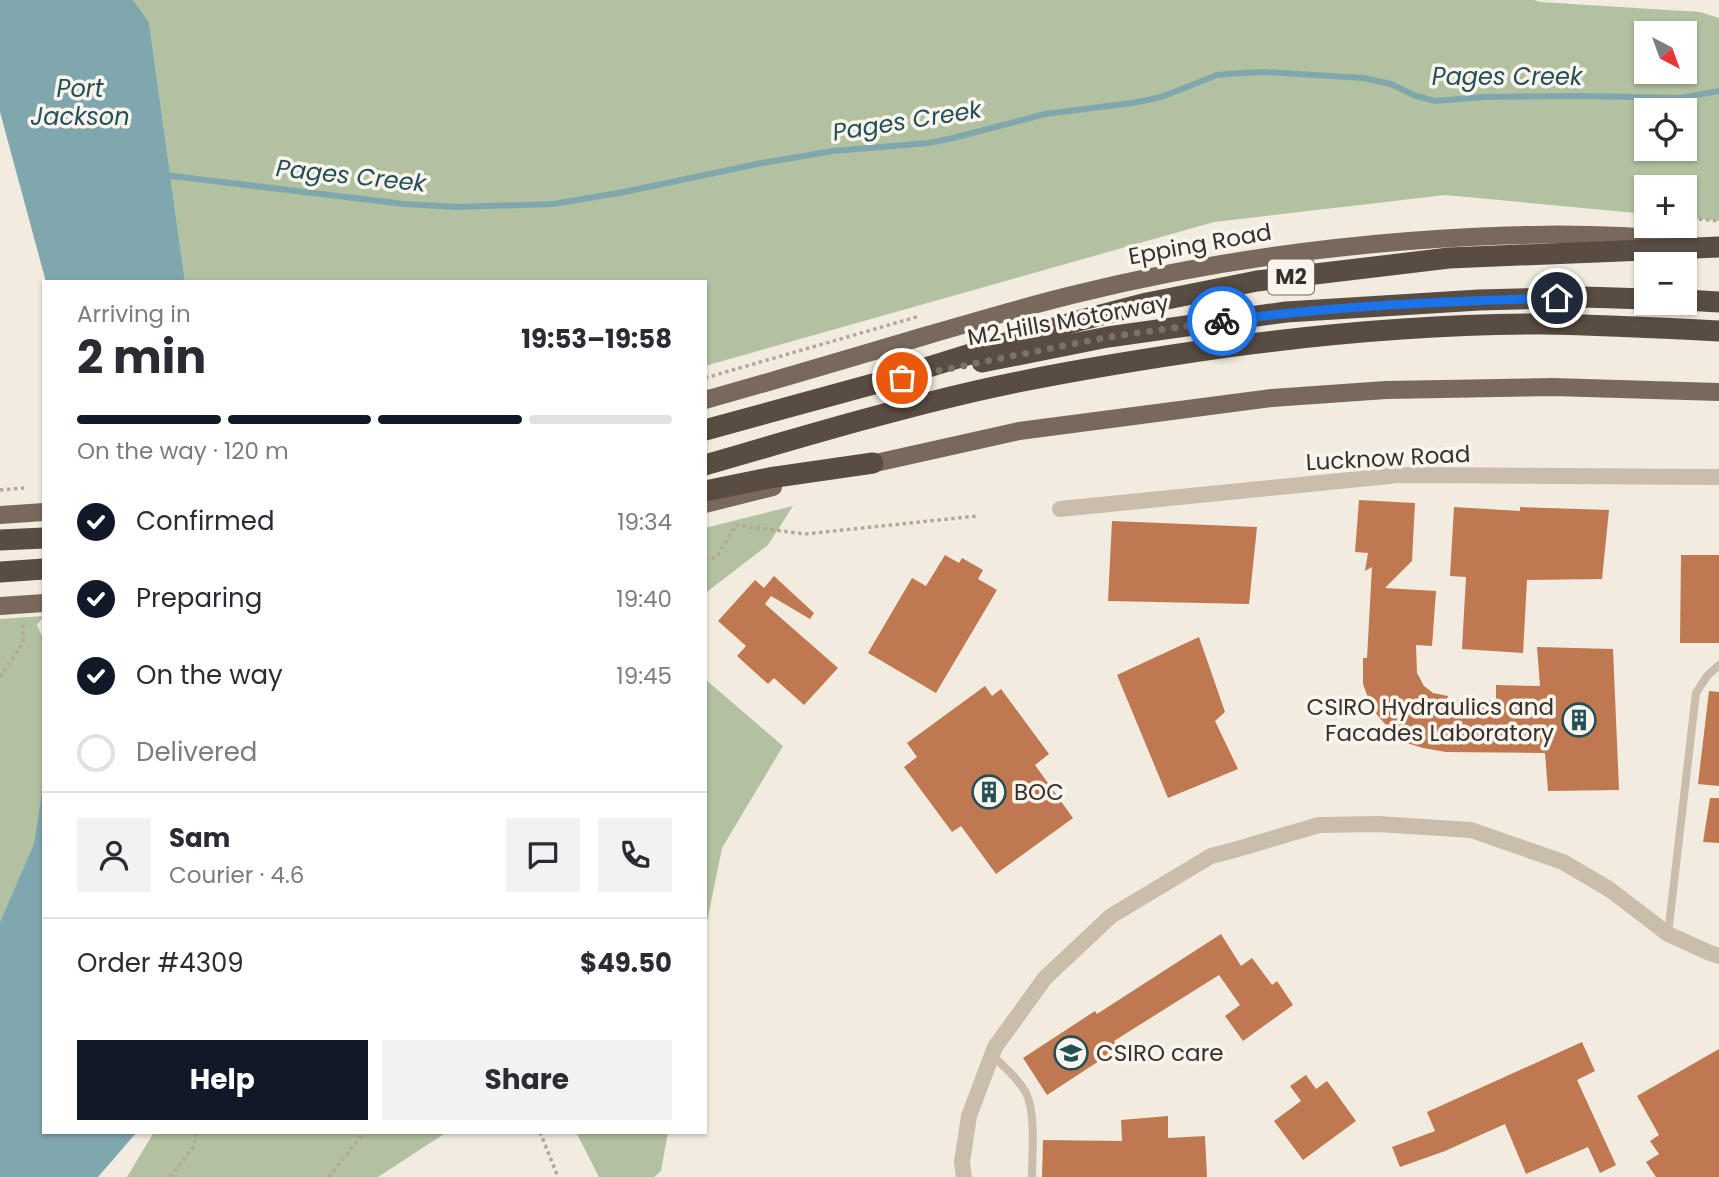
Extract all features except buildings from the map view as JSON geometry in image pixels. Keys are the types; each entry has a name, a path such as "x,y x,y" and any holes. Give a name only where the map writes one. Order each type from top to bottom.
{"highway":[{"name":"M2","path":"707,429 877,383 1073,322 1147,303 1257,281 1449,258 1719,246"},
{"name":"M2 Hills Motorway","path":"877,383 1108,337 1286,312 1479,300 1634,299"},
{"path":"1697,301 1719,303"},
{"path":"707,464 888,413 978,391 1144,359 1270,342 1366,332 1543,324 1719,331"},
{"path":"707,491 769,478 873,463"},
{"path":"0,540 42,538"},
{"path":"0,572 42,569"}],"main road":[{"name":"Epping Road","path":"707,399 1075,294 1163,274 1243,260 1462,237 1588,234 1640,236 1719,246"},
{"path":"707,503 1019,431 1272,398 1386,390 1539,387 1719,392"},
{"path":"0,515 42,513"},
{"path":"0,606 42,603"}],"street":[{"name":"Lucknow Road","path":"1060,509 1399,475 1719,477"},
{"path":"964,1177 962,1162 969,1116 992,1055 1045,978 1111,916 1211,856 1319,825 1378,824 1471,830 1563,862 1609,889 1668,934 1719,956"}],"lane":[{"path":"1668,934 1696,693 1707,676 1719,665"},
{"path":"992,1055 1014,1076 1027,1094 1032,1111 1032,1177"}],"path":[{"path":"1697,219 1719,221"},
{"path":"0,490 24,488"},
{"path":"707,560 717,556 736,525 805,534 977,516"},
{"path":"0,677 23,643 23,618"},
{"path":"170,1177 194,1146 196,1134"},
{"path":"329,1177 362,1134"},
{"path":"541,1134 558,1177"}],"green space":[{"path":"133,0 1534,0 1700,12 1719,18 1719,221 1697,218 1697,175 1634,175 1634,213 1445,195 1214,222 707,365 707,280 185,280 149,22"},
{"path":"793,506 768,545 707,593 707,528"},
{"path":"42,616 37,625 42,636 42,790 34,843 0,922 0,619"},
{"path":"707,681 783,746 722,848 707,922"},
{"path":"153,1134 444,1134 378,1177 127,1177"},
{"path":"577,1134 668,1134 661,1171 654,1177 599,1177"}],"water":[{"name":"Port Jackson","path":"0,0 133,0 149,22 185,280 45,280 0,112"},
{"path":"42,790 42,1134 135,1134 98,1177 0,1177 0,922 34,843"}],"waterway":[{"name":"Pages Creek","path":"164,175 404,204 457,207 553,204 833,151 929,143 1045,114 1152,99 1217,75 1264,72 1364,78 1391,84 1416,96 1435,101 1484,97 1680,98 1719,91"}],"way so far":[{"path":"902,378 1108,337 1222,321"}],"place":[{"name":"CSIRO Hydraulics and Facades Laboratory","path":"1579,720"},
{"name":"BOC","path":"989,792"},
{"name":"CSIRO care","path":"1071,1053"}],"route":[{"path":"1222,321 1286,312 1363,306 1557,298"}]}
